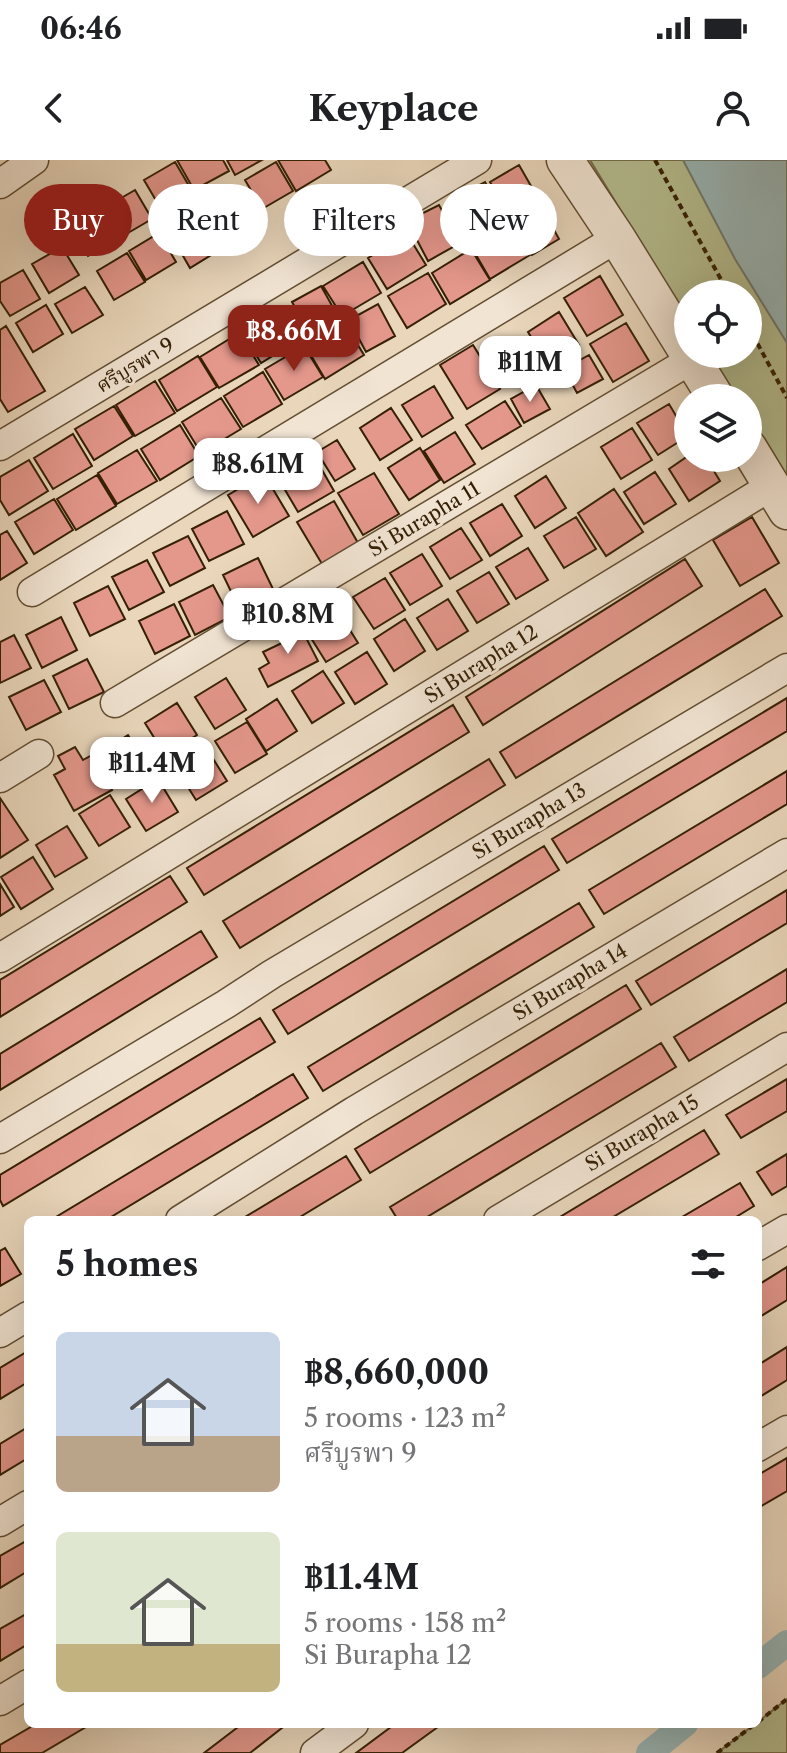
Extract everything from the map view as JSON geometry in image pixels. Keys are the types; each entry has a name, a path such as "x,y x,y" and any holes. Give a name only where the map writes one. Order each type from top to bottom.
{"street":[{"path":"0,184 34,160"},
{"name":"ศรีบูรพา 9","path":"0,446 477,160"},
{"path":"565,160 674,332"},
{"path":"32,592 617,238"},
{"name":"Si Burapha 11","path":"115,703 678,368"},
{"path":"762,469 780,498"},
{"name":"Si Burapha 12","path":"0,958 780,498"},
{"name":"Si Burapha 13","path":"0,1139 787,668"},
{"path":"0,778 39,754"},
{"name":"Si Burapha 14","path":"186,1216 354,1111 787,853"},
{"name":"Si Burapha 15","path":"505,1216 787,1047"},
{"path":"762,1244 787,1229"},
{"path":"0,1333 24,1318"},
{"path":"762,1445 787,1430"},
{"path":"0,1522 24,1507"},
{"path":"0,1701 24,1686"},
{"path":"315,1753 349,1728"}],"path":[{"path":"655,160 721,280"},
{"path":"762,352 787,398"},
{"path":"762,1718 787,1699"},
{"path":"717,1753 750,1728"}],"green space":[{"path":"590,160 787,160 787,481 762,441 762,384 726,384 717,368 762,368 762,280 674,280 674,298"},
{"path":"787,1699 787,1753 717,1753 750,1728 762,1728 762,1719"}],"water":[{"path":"683,160 787,160 787,343 762,303 762,280 748,280"}],"building":[{"path":"177,160 223,160 229,171 205,184 191,184"},
{"path":"227,160 262,160 235,175"},
{"path":"278,160 325,160 331,170 308,184 292,184"},
{"path":"175,162 188,184 148,184 148,187 144,180"},
{"path":"276,162 289,184 284,184 284,196 268,206 268,184 247,184 245,180"},
{"path":"519,165 530,184 491,184"},
{"path":"135,190 148,212 148,221 132,231 132,192"},
{"path":"440,207 440,254 428,261 424,253 424,212"},
{"path":"148,240 148,256 172,256 176,262 146,280 132,256 132,249"},
{"path":"46,256 67,256 79,275 49,293 32,264"},
{"path":"122,256 129,256 145,282 114,300 97,271"},
{"path":"183,256 210,256 190,268"},
{"path":"420,256 426,265 387,289 368,258"},
{"path":"460,256 475,256 490,280 450,304 432,273"},
{"path":"477,256 528,256 490,279"},
{"path":"363,262 381,293 342,316 323,286"},
{"path":"23,270 40,299 10,316 0,301 0,283"},
{"path":"428,273 446,304 407,328 388,296"},
{"path":"600,276 623,315 587,336 564,298"},
{"path":"321,286 339,318 310,334 292,302"},
{"path":"85,287 103,315 72,333 55,304"},
{"path":"378,304 395,336 366,352 349,320"},
{"path":"46,305 63,334 33,352 16,323"},
{"path":"281,308 300,339 261,363 242,332"},
{"path":"559,312 579,345 548,364 528,332"},
{"path":"626,323 649,361 613,382 590,344"},
{"path":"345,324 364,355 325,379 306,347"},
{"path":"6,326 45,391 8,412 0,399 0,330"},
{"path":"239,333 259,365 219,388 200,357"},
{"path":"473,345 500,389 467,409 440,365"},
{"path":"304,346 323,377 284,400 265,369"},
{"path":"589,355 603,379 577,393 564,369"},
{"path":"198,356 217,387 177,411 159,380"},
{"path":"263,372 282,404 243,427 224,396"},
{"path":"155,381 175,413 135,436 116,405"},
{"path":"536,385 550,409 524,423 511,399"},
{"path":"434,386 453,418 422,437 402,405"},
{"path":"221,398 241,429 201,453 182,422"},
{"path":"505,401 521,426 482,449 466,425"},
{"path":"669,404 674,412 674,445 658,455 637,423"},
{"path":"114,406 133,436 94,460 75,429"},
{"path":"391,408 412,440 380,460 360,428"},
{"path":"180,425 199,456 160,480 141,449"},
{"path":"632,428 652,460 621,479 601,447"},
{"path":"455,432 475,464 444,483 424,451"},
{"path":"73,434 92,466 53,489 34,458"},
{"path":"337,440 355,469 335,481 317,452"},
{"path":"420,448 440,480 409,500 388,468"},
{"path":"310,449 334,491 298,512 274,471"},
{"path":"137,450 157,481 117,504 98,473"},
{"path":"29,460 48,491 9,515 0,500 0,477"},
{"path":"674,466 674,472 715,472 720,481 689,501 669,469"},
{"path":"655,472 676,504 644,524 624,492"},
{"path":"374,473 399,514 363,535 338,493"},
{"path":"264,474 289,516 253,537 228,495"},
{"path":"97,475 116,506 76,530 57,499"},
{"path":"546,476 566,508 535,528 515,496"},
{"path":"614,489 643,532 606,556 578,513"},
{"path":"54,499 73,530 34,554 15,522"},
{"path":"334,501 358,543 322,564 297,522"},
{"path":"502,504 522,536 490,556 470,523"},
{"path":"227,511 244,544 209,561 192,529"},
{"path":"576,517 596,549 564,568 544,536"},
{"path":"752,517 779,563 740,586 713,540"},
{"path":"461,528 482,560 450,579 430,547"},
{"path":"7,531 27,563 0,580 0,535"},
{"path":"188,536 205,568 170,586 153,553"},
{"path":"528,548 548,580 516,599 496,567"},
{"path":"422,554 442,586 410,605 390,573"},
{"path":"258,558 274,591 239,608 223,575"},
{"path":"685,559 702,586 483,725 466,697"},
{"path":"147,560 164,592 129,610 112,577"},
{"path":"489,572 509,604 477,623 457,591"},
{"path":"385,578 405,610 374,629 353,597"},
{"path":"213,585 230,617 195,635 179,602"},
{"path":"108,586 125,619 90,636 74,603"},
{"path":"765,589 782,616 516,778 500,752"},
{"path":"448,599 468,631 437,650 417,618"},
{"path":"174,604 190,636 155,654 139,621"},
{"path":"338,611 358,643 326,662 306,630"},
{"path":"61,617 77,650 42,668 26,635"},
{"path":"405,619 425,651 394,671 374,639"},
{"path":"299,624 318,661 268,687 259,669 269,663 263,652 282,643 278,635"},
{"path":"14,635 31,668 0,683 0,642"},
{"path":"367,652 387,684 355,704 335,672"},
{"path":"87,659 104,692 69,709 53,676"},
{"path":"323,671 344,703 312,723 292,691"},
{"path":"226,678 246,710 215,729 195,697"},
{"path":"44,680 61,712 26,730 9,697"},
{"path":"787,698 787,731 567,863 552,839"},
{"path":"277,699 297,731 266,751 246,719"},
{"path":"177,703 197,735 165,755 145,723"},
{"path":"453,705 469,732 204,895 187,868"},
{"path":"247,722 267,754 235,773 215,741"},
{"path":"128,735 148,767 117,786 97,754"},
{"path":"75,747 83,760 92,755 112,790 74,811 54,775 65,769 58,756"},
{"path":"207,749 227,781 196,800 176,768"},
{"path":"489,759 505,785 240,948 223,921"},
{"path":"787,771 787,804 604,914 589,890"},
{"path":"158,779 178,812 146,831 126,799"},
{"path":"110,795 130,827 99,846 79,814"},
{"path":"0,798 28,840 0,858"},
{"path":"67,826 87,858 55,877 36,845"},
{"path":"544,846 559,870 288,1034 273,1010"},
{"path":"33,857 53,889 21,909 1,877"},
{"path":"170,876 187,902 0,1017 0,980"},
{"path":"0,884 14,907 0,916"},
{"path":"787,890 787,923 651,1005 636,981"},
{"path":"579,903 594,927 323,1091 308,1067"},
{"path":"201,931 217,957 0,1090 0,1054"},
{"path":"787,969 787,1002 689,1061 674,1037"},
{"path":"626,985 641,1009 370,1173 355,1149"},
{"path":"260,1018 275,1042 3,1206 0,1200 0,1175"},
{"path":"661,1043 676,1067 429,1216 396,1216 390,1207"},
{"path":"293,1074 308,1098 113,1216 58,1216"},
{"path":"787,1079 787,1111 741,1138 726,1115"},
{"path":"704,1130 719,1154 615,1216 562,1216"},
{"path":"787,1154 787,1186 772,1195 757,1172"},
{"path":"346,1156 361,1180 302,1216 247,1216"},
{"path":"740,1183 754,1206 738,1216 684,1216"},
{"path":"5,1248 21,1274 0,1286 0,1251"},
{"path":"787,1267 787,1300 762,1316 762,1283"},
{"path":"787,1347 787,1380 762,1396 762,1363"},
{"path":"24,1353 24,1384 0,1399 0,1368"},
{"path":"24,1429 24,1460 0,1475 0,1444"},
{"path":"787,1458 787,1491 762,1506 762,1473"},
{"path":"24,1542 24,1573 0,1588 0,1556"},
{"path":"24,1615 24,1646 0,1661 0,1629"},
{"path":"29,1728 84,1728 42,1753 0,1753 0,1745"},
{"path":"237,1728 282,1728 250,1753 204,1753"},
{"path":"390,1728 436,1728 402,1753 356,1753"}],"waterway":[{"path":"762,1663 787,1643"},
{"path":"649,1753 680,1728"}]}
